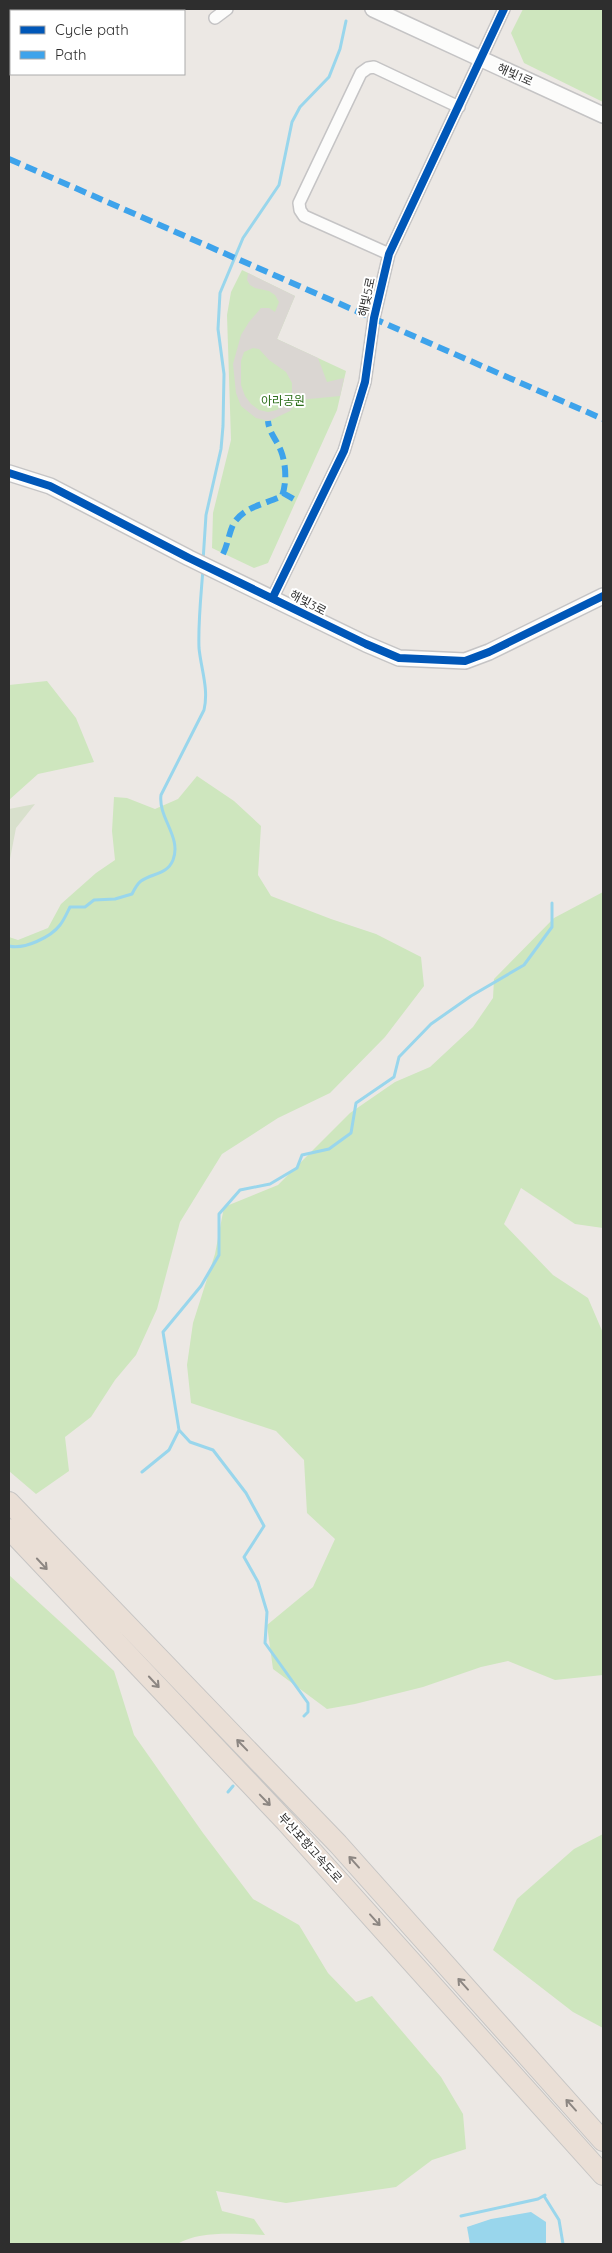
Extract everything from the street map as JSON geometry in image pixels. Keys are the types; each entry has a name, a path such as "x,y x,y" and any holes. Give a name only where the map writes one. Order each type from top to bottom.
{"highway":[{"name":"부산포항고속도로","path":"9,1502 338,1844 603,2141"},
{"name":"부산포항고속도로","path":"9,1528 286,1822 603,2175"}],"street":[{"path":"215,18 227,9"},
{"name":"해빛1로","path":"373,9 603,115"},
{"name":"해빛5로","path":"273,597 344,451 365,382 374,318 389,254 504,9"},
{"path":"389,254 304,216 300,210 299,202 362,73 368,68 374,67 459,107"},
{"name":"해빛3로","path":"9,473 50,486 189,558 273,597 366,644 399,658 465,661 489,652 603,596"}],"green space":[{"path":"523,9 603,9 603,102 524,63 511,33"},
{"name":"아라공원","path":"242,270 295,296 277,339 346,371 337,410 268,563 254,568 212,548 213,513 231,440 227,315 231,292"},
{"path":"47,681 76,718 94,762 38,774 9,800 9,685"},
{"path":"197,776 234,801 261,826 258,875 271,896 376,934 421,957 424,986 385,1037 330,1093 278,1118 222,1154 180,1222 157,1309 136,1355 115,1380 91,1417 65,1437 69,1471 36,1494 9,1471 9,937 18,940 48,928 61,904 96,873 115,860 112,831 114,797 127,798 155,809 178,799"},
{"path":"35,804 16,828 9,864 9,809"},
{"path":"603,892 603,1228 575,1224 521,1188 504,1224 553,1275 588,1298 603,1333 603,1675 555,1680 508,1661 481,1667 423,1687 327,1709 273,1669 267,1625 313,1587 335,1539 307,1513 304,1460 276,1431 191,1403 187,1365 193,1323 215,1254 224,1207 278,1185 350,1113 395,1082 430,1067 473,1027 493,998 494,979 554,918"},
{"path":"9,1575 114,1671 134,1735 203,1833 253,1899 299,1925 328,1973 356,2002 372,1996 441,2077 463,2114 466,2149 432,2160 396,2187 286,2203 216,2191 222,2211 254,2219 265,2235 208,2235 177,2244 9,2244"},
{"path":"603,1834 603,2028 573,2012 493,1950 517,1899 574,1849"}],"shaded area":[{"path":"248,273 295,296 277,339 318,358 327,382 344,378 340,396 299,400 290,411 269,421 256,418 241,406 236,393 233,364 241,335 261,308 269,308 275,312 279,302 275,295 269,291 255,288 247,280","holes":["253,348 259,349 269,360 286,372 292,383 289,399 277,410 268,412 259,410 251,404 245,396 241,385 241,361 244,352"]}],"water":[{"path":"531,2212 546,2222 546,2244 470,2244 467,2227 491,2219"}],"waterway":[{"path":"203,561 206,515 221,449 223,426 224,374 218,329 220,293 243,238 279,185 292,122 300,107 329,77 340,49 346,21"},
{"path":"9,946 22,946 44,938 56,930 70,907 85,907 94,900 115,899 132,894 141,881 163,871 173,860 175,852 174,843 163,812 161,795 204,710 206,694 199,648 203,569"},
{"path":"142,1472 169,1450 179,1430 163,1332 201,1286 219,1255 219,1214 240,1190 270,1184 297,1168 302,1155 329,1149 351,1133 356,1103 394,1077 399,1057 431,1024 471,996 524,965 552,927 552,903"},
{"path":"179,1430 190,1442 213,1450 246,1493 264,1526 244,1557 258,1582 267,1612 265,1643 308,1703 308,1712 304,1716"},
{"path":"228,1792 233,1786"},
{"path":"461,2216 538,2199 545,2195"},
{"path":"544,2196 559,2220 563,2244"}],"marked path":[{"path":"9,159 603,419"},
{"path":"223,554 232,527 239,517 250,509 282,496 284,491 285,473 283,456 268,421"},
{"path":"283,493 297,501"}],"cycle path":[{"path":"273,597 344,451 365,382 374,318 389,254 504,9"},
{"path":"9,473 50,486 189,558 366,644 399,658 465,661 489,652 603,596"}]}
